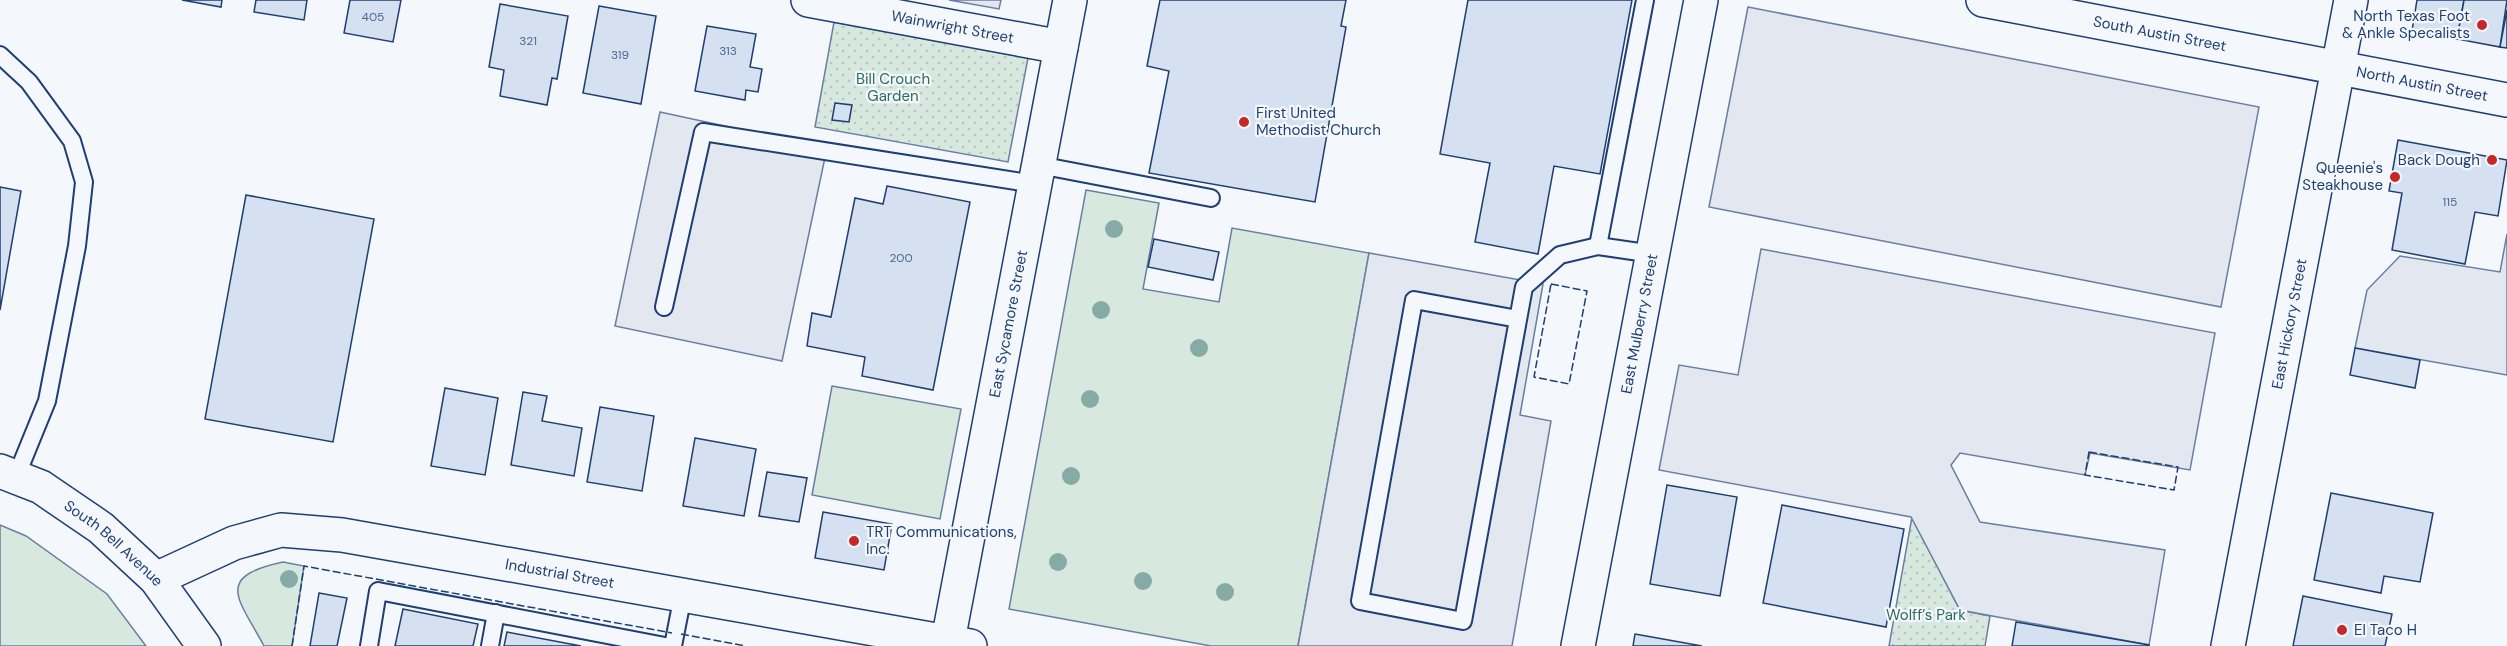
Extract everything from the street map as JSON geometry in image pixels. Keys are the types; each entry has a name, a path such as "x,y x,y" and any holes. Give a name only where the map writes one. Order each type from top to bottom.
{"street":[{"name":"Wainwright Street","path":"808,0 854,4 1061,47"},
{"name":"East Sycamore Street","path":"955,645 1037,174 1070,0"},
{"name":"East Mulberry Street","path":"1578,646 1701,0"},
{"name":"East Hickory Street","path":"2228,646 2350,0"},
{"name":"South Austin Street","path":"1992,1 2337,69"},
{"name":"North Austin Street","path":"2337,69 2507,100"},
{"name":"South Bell Avenue","path":"8,474 41,487 101,528 156,579 204,646"},
{"name":"Industrial Street","path":"156,579 234,543 281,530 342,535 955,645"}],"lane":[{"path":"1598,246 1645,0"},
{"path":"0,55 29,82 72,141 84,182 77,246 48,400 8,474"},
{"path":"664,307 702,132 1211,198"},
{"path":"1518,319 1414,300 1360,601 1463,621 1524,287 1560,255 1598,246 1653,254"},
{"path":"369,646 378,591 664,646"},
{"path":"673,646 683,595"},
{"path":"490,646 496,613"}],"green space":[{"name":"Bill Crouch Garden","path":"834,22 1028,58 1008,162 815,127"},
{"path":"1086,190 1159,203 1143,289 1219,302 1232,228 1369,253 1298,646 1211,646 1009,609"},
{"path":"832,386 961,409 940,519 812,495"},
{"name":"Wolff’s Park","path":"1912,517 1960,610 1990,616 1985,646 1889,646"},
{"path":"0,525 26,536 107,594 146,646 0,646"},
{"path":"283,562 304,566 292,646 264,646 241,603 238,592 240,583 247,575 261,568"}],"shaded area":[{"path":"949,0 1001,0 999,9"},
{"path":"1748,7 2259,107 2221,307 1709,207"},
{"path":"660,112 827,148 782,361 615,326"},
{"path":"2507,234 2507,375 2355,348 2367,290 2400,256 2500,272"},
{"path":"1761,249 2215,333 2190,470 2090,453 2085,475 1960,453 1951,465 1980,522 2165,550 2149,645 1960,610 1911,517 1659,470 1679,365 1738,375"},
{"path":"1369,253 1543,284 1520,415 1551,421 1512,646 1298,646"}],"building":[{"path":"182,0 222,0 221,7"},
{"path":"256,0 307,0 304,20 254,12"},
{"path":"350,0 401,0 393,42 344,33"},
{"name":"First United Methodist Church","path":"1160,0 1346,0 1341,26 1346,27 1315,202 1149,173 1169,71 1147,66"},
{"path":"1468,0 1632,0 1600,174 1554,166 1538,254 1475,242 1490,163 1440,154"},
{"path":"2417,0 2464,0 2457,39 2412,31"},
{"name":"North Texas Foot & Ankle Specalists","path":"2464,0 2507,0 2500,47 2457,39"},
{"path":"500,4 568,16 557,79 552,78 547,105 500,96 504,70 489,67"},
{"path":"599,6 656,16 641,104 583,93"},
{"path":"2507,10 2507,48 2500,47"},
{"path":"707,26 756,34 750,67 762,69 758,92 746,90 745,100 695,91"},
{"path":"835,103 852,105 849,122 832,120"},
{"path":"2398,140 2507,160 2498,216 2475,212 2465,264 2392,250 2402,193 2389,191"},
{"path":"887,186 970,202 933,390 862,376 865,357 807,346 812,313 831,317 855,198 883,204"},
{"path":"0,187 21,191 0,310"},
{"path":"246,195 374,219 333,442 205,419"},
{"path":"1154,239 1219,252 1213,280 1148,267"},
{"path":"2355,348 2420,360 2415,388 2350,375"},
{"path":"445,388 498,398 485,475 431,466"},
{"path":"523,392 547,396 542,421 582,428 574,476 511,465"},
{"path":"600,407 654,416 642,491 587,482"},
{"path":"695,438 756,449 744,516 683,506"},
{"path":"767,472 807,478 799,522 759,516"},
{"path":"1667,485 1737,497 1720,596 1650,584"},
{"path":"2331,493 2433,513 2420,582 2384,576 2381,593 2314,580"},
{"path":"1782,505 1904,529 1886,627 1763,603"},
{"name":"TRT Communications, Inc.","path":"823,512 892,524 884,570 815,558"},
{"path":"319,593 347,598 337,646 310,646"},
{"name":"El Taco H","path":"2303,596 2392,614 2385,646 2293,646"},
{"path":"403,609 478,624 473,646 395,646"},
{"path":"2016,622 2149,645 2149,646 2012,646"},
{"path":"507,632 581,646 504,646"},
{"path":"1635,634 1702,646 1633,646"}],"fence":[{"path":"1551,284 1587,291 1569,384 1534,377 1551,284"},
{"path":"2089,452 2178,467 2174,490 2085,475 2089,452"},
{"path":"292,646 304,566 672,633"},
{"path":"681,634 746,646"}],"place":[{"name":"North Texas Foot & Ankle Specalists","path":"2482,25"},
{"name":"First United Methodist Church","path":"1244,122"},
{"name":"Back Dough","path":"2492,160"},
{"name":"Queenie's Steakhouse","path":"2395,177"},
{"name":"TRT Communications, Inc.","path":"854,541"},
{"name":"El Taco H","path":"2342,630"}]}
